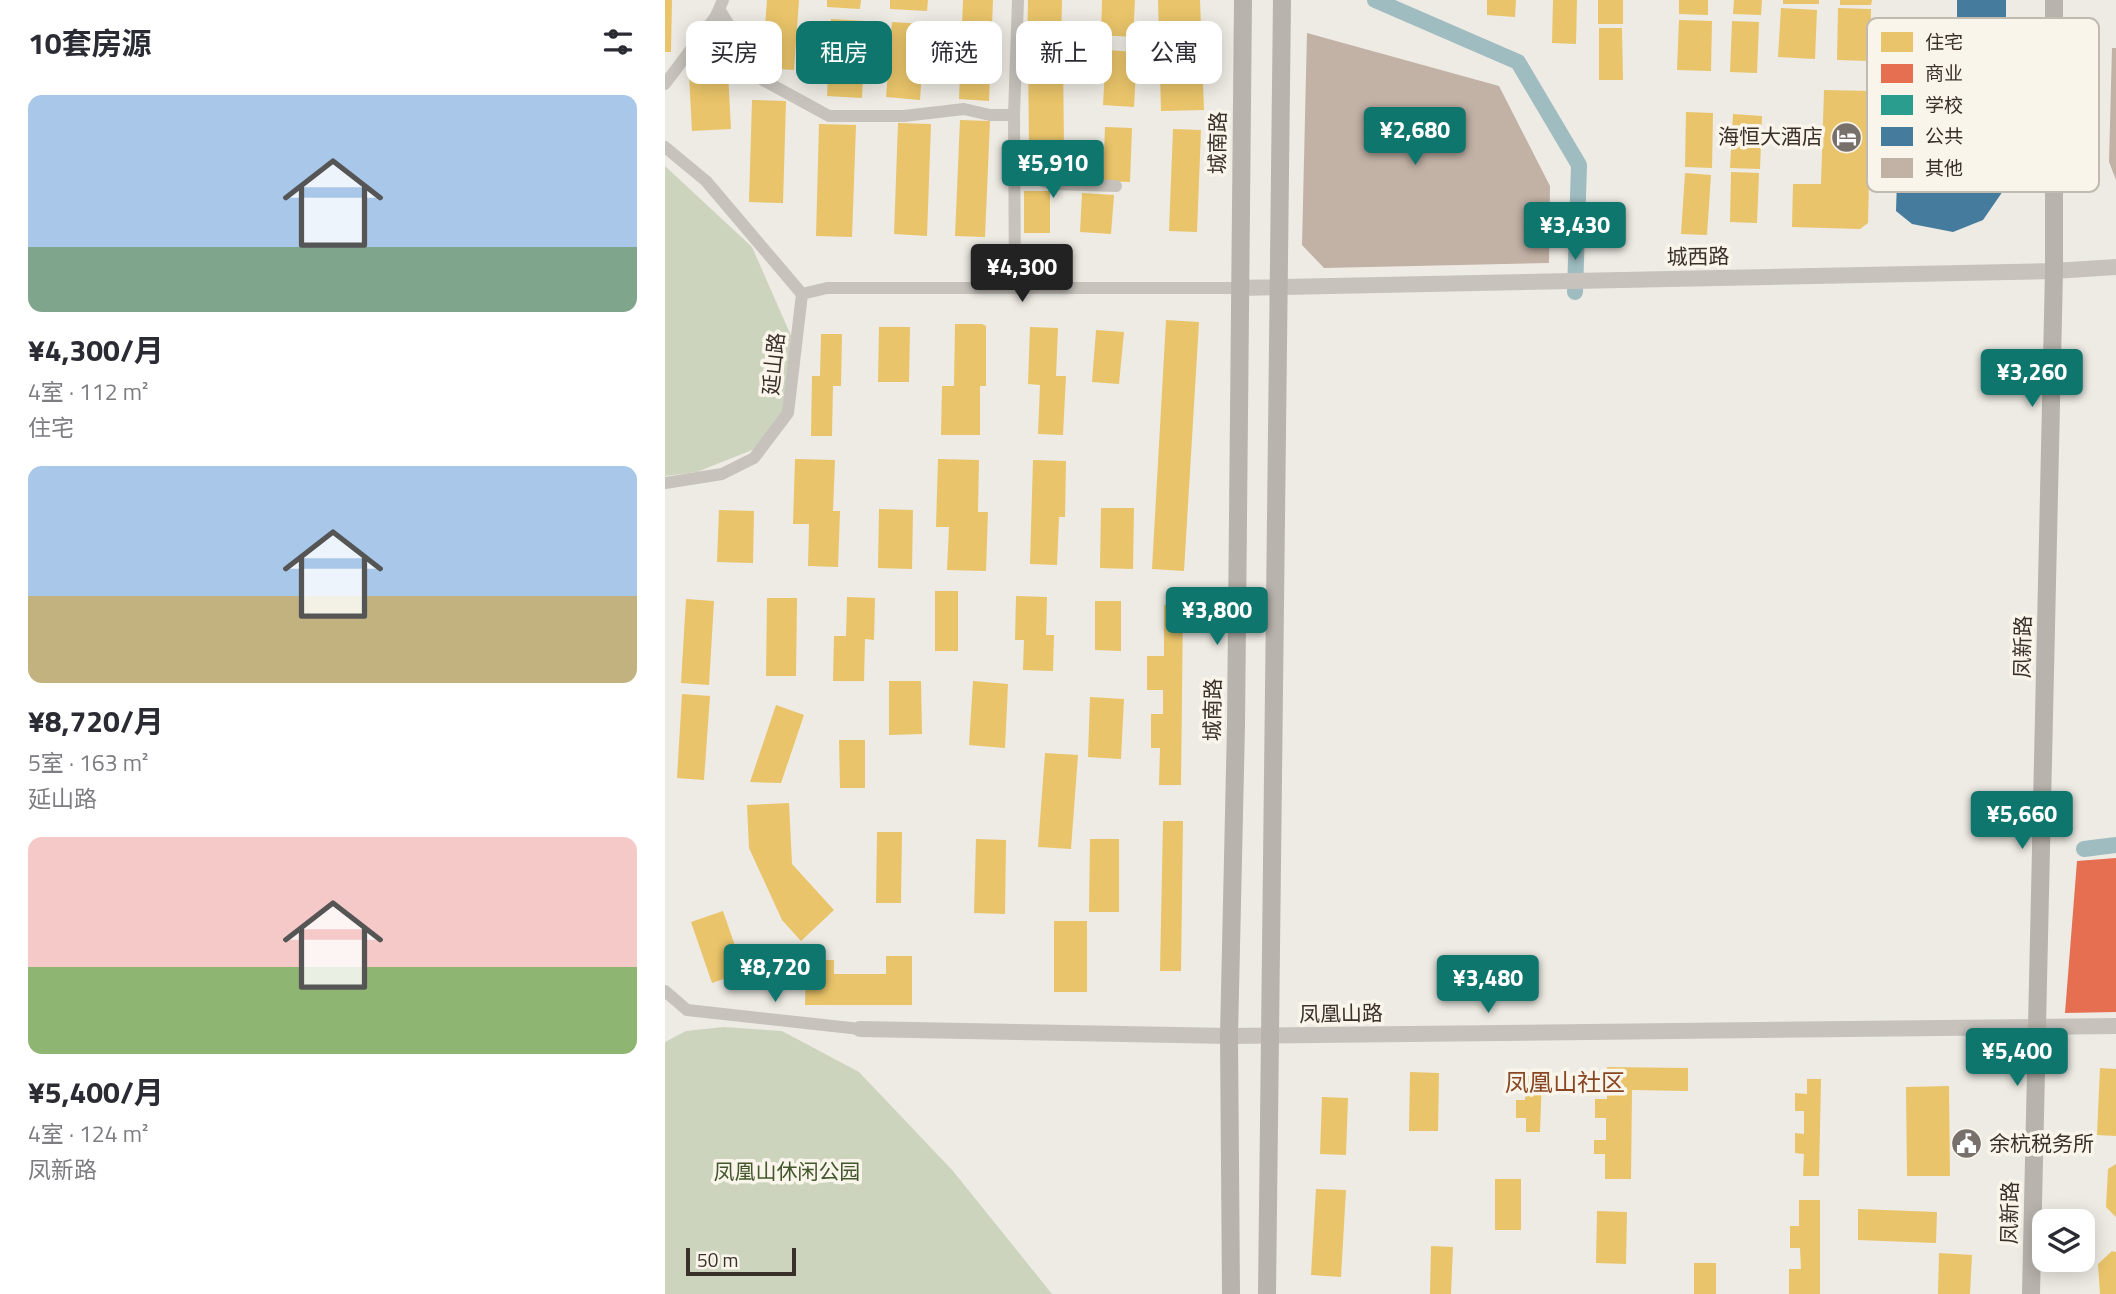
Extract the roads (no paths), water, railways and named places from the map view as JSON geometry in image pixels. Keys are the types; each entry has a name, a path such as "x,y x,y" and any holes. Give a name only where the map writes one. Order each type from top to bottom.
{"main road":[{"name":"城南路","path":"1231,1294 1229,1037 1243,0"},
{"path":"1267,1294 1282,0"},
{"name":"凤新路","path":"2055,0 2055,18"},
{"name":"凤新路","path":"2031,1294 2054,192"}],"street":[{"path":"1015,288 1014,115 1018,0"},
{"path":"665,84 721,4 764,80 829,116 904,116 964,109 991,115 1014,115"},
{"path":"665,147 706,181 801,294 827,288 1239,288"},
{"path":"1014,158 1034,178 1053,184 1116,186"},
{"name":"城西路","path":"1239,288 2054,271 2116,267"},
{"name":"延山路","path":"665,484 722,474 754,458 788,413 801,294"},
{"path":"665,991 687,1010 860,1029"},
{"name":"凤凰山路","path":"860,1029 1229,1037 2116,1026"}],"waterway":[{"path":"1375,0 1518,62 1579,165 1575,292"},
{"path":"2084,849 2116,845"}],"place":[{"name":"海恒大酒店","path":"1846,137"},
{"name":"余杭税务所","path":"1966,1144"}],"district":[{"name":"凤凰山社区","path":"1565,1083"}],"park label":[{"name":"凤凰山休闲公园","path":"787,1172"}]}
